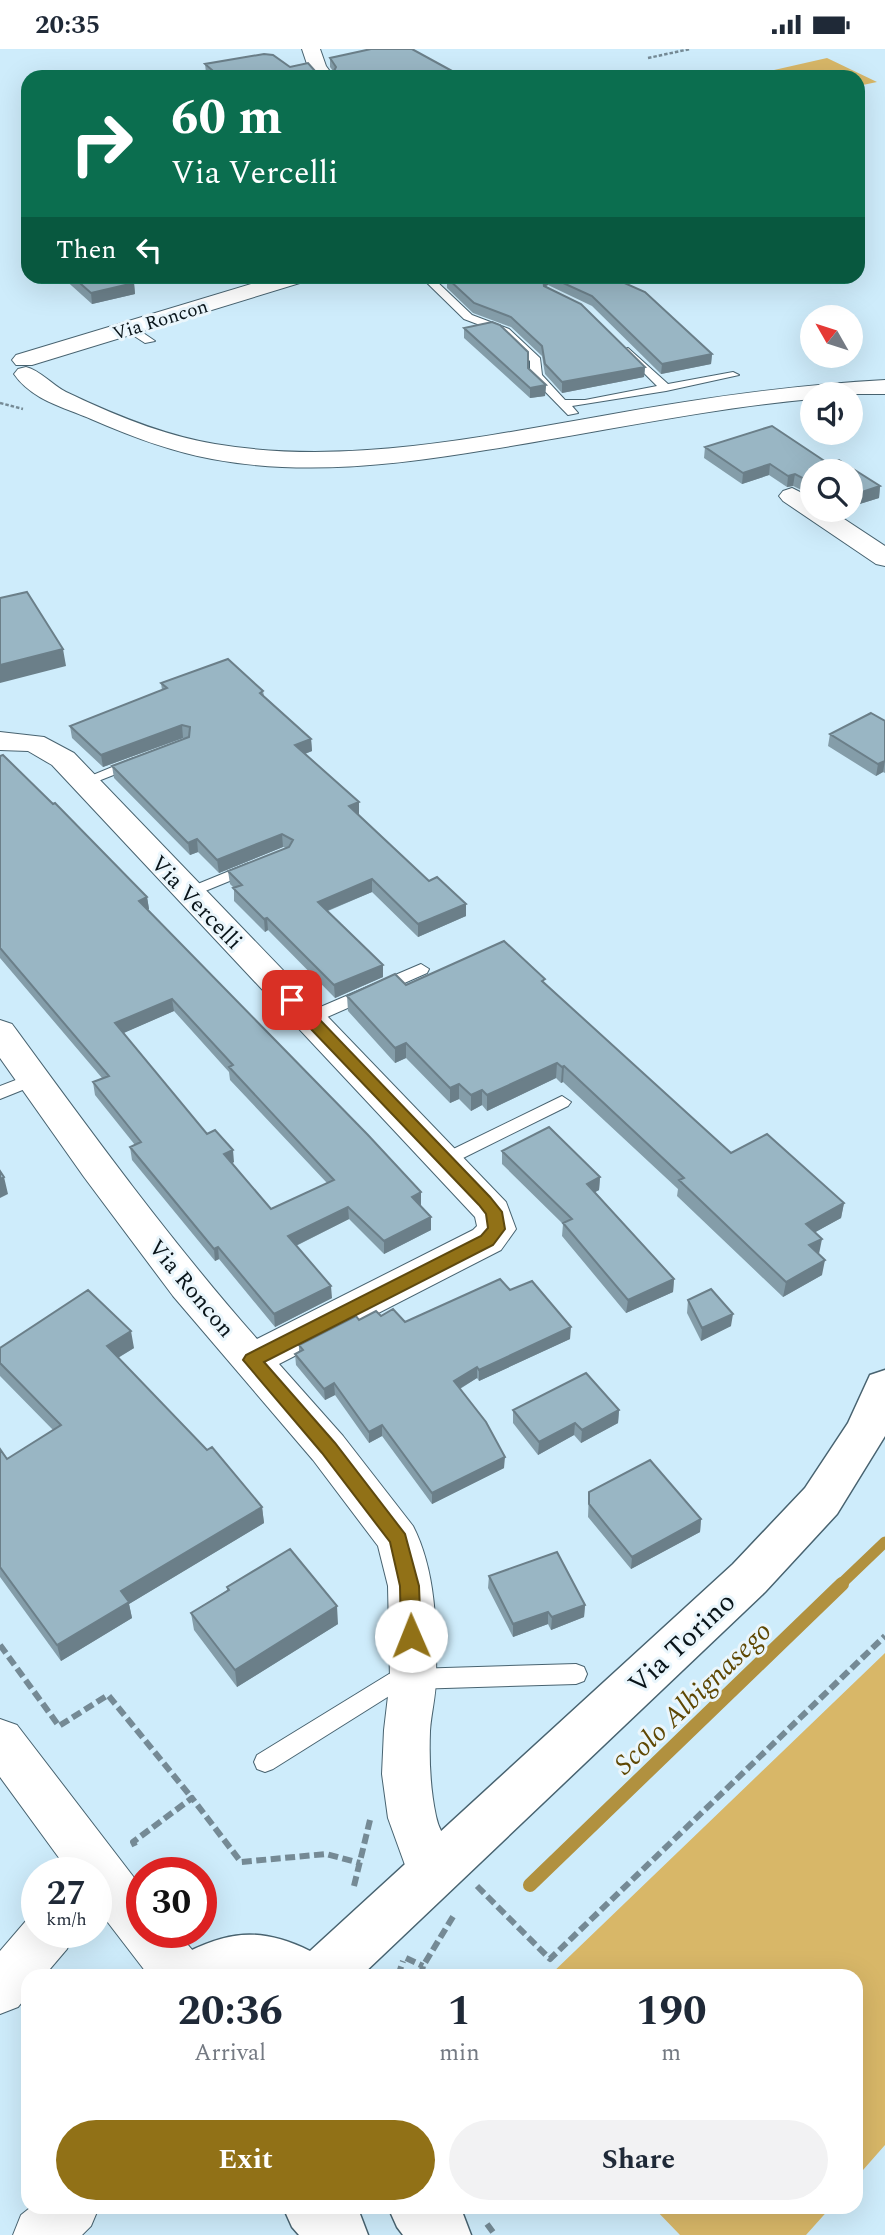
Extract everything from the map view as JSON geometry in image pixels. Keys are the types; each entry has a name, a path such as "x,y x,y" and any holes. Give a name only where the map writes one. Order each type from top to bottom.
{"street":[{"path":"311,49 319,70"},
{"name":"Via Roncon","path":"13,373 130,328 272,284"},
{"path":"13,373 87,409 186,446 250,457 330,460 379,457 473,445 753,397 823,389 885,387"},
{"path":"13,373 106,432 174,455 244,467 329,470 382,468 479,456 761,406 800,402"},
{"path":"863,398 885,397"},
{"path":"792,496 885,558"},
{"name":"Via Vercelli","path":"0,741 45,745 63,759 494,1212 497,1229 487,1240 252,1360"},
{"name":"Via Roncon","path":"0,1032 17,1086 97,1168 187,1286 328,1448 398,1539 410,1586 413,1679 407,1730 406,1774 411,1807 422,1849 457,1889"},
{"name":"Via Torino","path":"457,1889 812,1511 866,1431 885,1387"},
{"path":"0,1740 126,1907"},
{"path":"333,1969 457,1889"},
{"path":"0,1989 35,1948"},
{"path":"158,1948 175,1969"},
{"path":"212,1969 230,1961 253,1959 275,1962 288,1969"},
{"path":"41,2235 64,2214"},
{"path":"319,2214 340,2235"},
{"path":"423,2214 442,2235"}],"lane":[{"path":"433,284 467,317 505,331 536,360 536,376 572,413"},
{"path":"130,328 149,341"},
{"path":"616,339 666,388"},
{"path":"564,403 585,403 733,375"},
{"path":"83,782 146,758"},
{"path":"188,893 260,864"},
{"path":"310,1018 421,969"},
{"path":"445,1160 562,1102"},
{"path":"265,1762 389,1683 413,1679 576,1674"}],"path":[{"path":"648,58 690,49"},
{"path":"422,1969 446,1925 457,1889 477,1885 550,1959 885,1636"},
{"path":"0,1645 59,1726 108,1695 241,1862 326,1854 360,1863"},
{"path":"133,1842 192,1798"},
{"path":"404,1957 423,1966"}],"shaded area":[{"path":"827,58 852,70 774,70"},
{"path":"865,76 877,82 865,85"},
{"path":"885,1653 885,2145 863,2170 863,1969 556,1969"},
{"path":"660,2214 825,2214 806,2235 680,2235"}],"building":[{"path":"371,49 412,49 450,70 334,70 336,67 330,58"},
{"path":"264,54 273,55 290,67 308,63 314,70 212,70 205,64"},
{"path":"81,284 130,284 91,293"},
{"path":"453,284 544,284 581,304 645,367 562,382 545,364 542,346 511,317 474,303"},
{"path":"565,284 627,284 645,292 712,354 662,364 592,296"},
{"path":"492,322 500,325 528,352 528,368 546,385 530,388 464,328"},
{"path":"772,426 822,459 800,459 800,477 795,474 788,476 770,464 743,473 705,447"},
{"path":"863,475 880,486 863,492"},
{"path":"27,592 63,649 0,665 0,598"},
{"path":"228,659 263,691 260,693 311,739 295,745 359,802 349,806 429,881 437,877 466,904 418,924 372,879 318,902 383,965 334,985 233,888 242,885 228,871 289,847 293,840 282,834 217,860 197,839 188,843 112,766 189,737 190,727 182,725 101,755 70,726 167,688 161,683"},
{"path":"871,713 885,721 885,761 878,764 830,734"},
{"path":"3,755 55,803 147,897 139,901 421,1192 412,1197 431,1217 384,1241 348,1207 288,1236 331,1286 274,1314 218,1247 214,1249 130,1147 141,1142 93,1082 109,1076 0,948 0,756","holes":["172,999 233,1065 229,1067 334,1180 271,1209 224,1154 233,1150 215,1130 207,1134 115,1023"]},
{"path":"504,941 545,979 542,981 731,1153 767,1134 844,1203 806,1224 822,1239 809,1245 825,1260 786,1282 679,1180 684,1178 564,1066 557,1063 487,1095 482,1090 471,1095 459,1084 450,1088 406,1043 395,1048 347,996 395,974 406,985"},
{"path":"549,1127 600,1177 587,1184 674,1279 628,1300 563,1223 572,1219 502,1151"},
{"path":"500,1279 510,1290 532,1281 571,1327 479,1370 477,1367 454,1381 486,1422 505,1457 432,1493 382,1425 369,1432 334,1383 324,1389 295,1354 303,1350 299,1345 356,1316 359,1320 376,1311 381,1316 393,1309 405,1322"},
{"path":"711,1289 733,1314 702,1328 688,1300"},
{"path":"88,1290 131,1331 107,1346 207,1450 212,1447 262,1507 121,1591 129,1602 57,1645 0,1567 0,1449 7,1459 61,1425 0,1363 0,1348"},
{"path":"586,1373 619,1410 582,1430 575,1423 539,1442 513,1410"},
{"path":"650,1460 701,1519 632,1557 589,1504 589,1492"},
{"path":"290,1549 337,1606 235,1670 191,1613 229,1590 227,1587"},
{"path":"557,1552 585,1605 552,1617 548,1612 513,1624 489,1576"}],"waterway":[{"name":"Scolo Albignasego","path":"840,1585 885,1542"},
{"name":"Scolo Albignasego","path":"530,1885 842,1584"}],"route":[{"path":"292,1000 494,1212 497,1229 487,1240 252,1360 328,1448 398,1539 410,1586 411,1636"}]}
